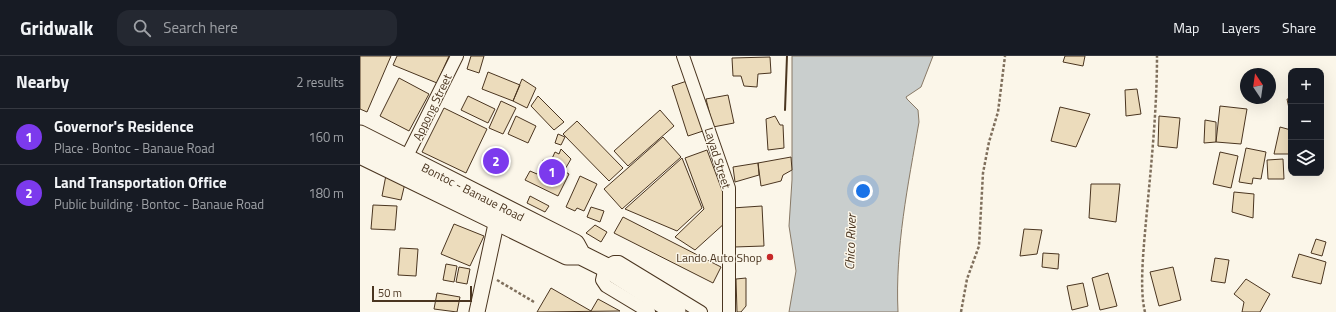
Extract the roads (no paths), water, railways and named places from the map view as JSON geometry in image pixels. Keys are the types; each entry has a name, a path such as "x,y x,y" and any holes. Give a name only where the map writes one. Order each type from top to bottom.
{"main road":[{"name":"Bontoc - Banaue Road","path":"360,135 402,166"},
{"name":"Bontoc - Banaue Road","path":"360,154 402,166 531,229 575,244 581,255 605,266 676,312"}],"street":[{"name":"Appong Street","path":"402,166 457,56"},
{"name":"Layad Street","path":"683,56 725,171 729,188 729,312"},
{"path":"477,312 498,213"},
{"path":"649,312 606,286 602,280 605,266 614,262 619,262 701,312"}],"water":[{"name":"Chico River","path":"792,56 933,56 921,87 906,97 918,110 919,122 900,240 898,264 898,312 789,312 796,271 789,226 792,180"}],"place":[{"name":"Land Transportation Office","path":"496,161"},
{"name":"Governor's Residence","path":"552,172"},
{"name":"Lando Auto Shop","path":"770,257"}]}
